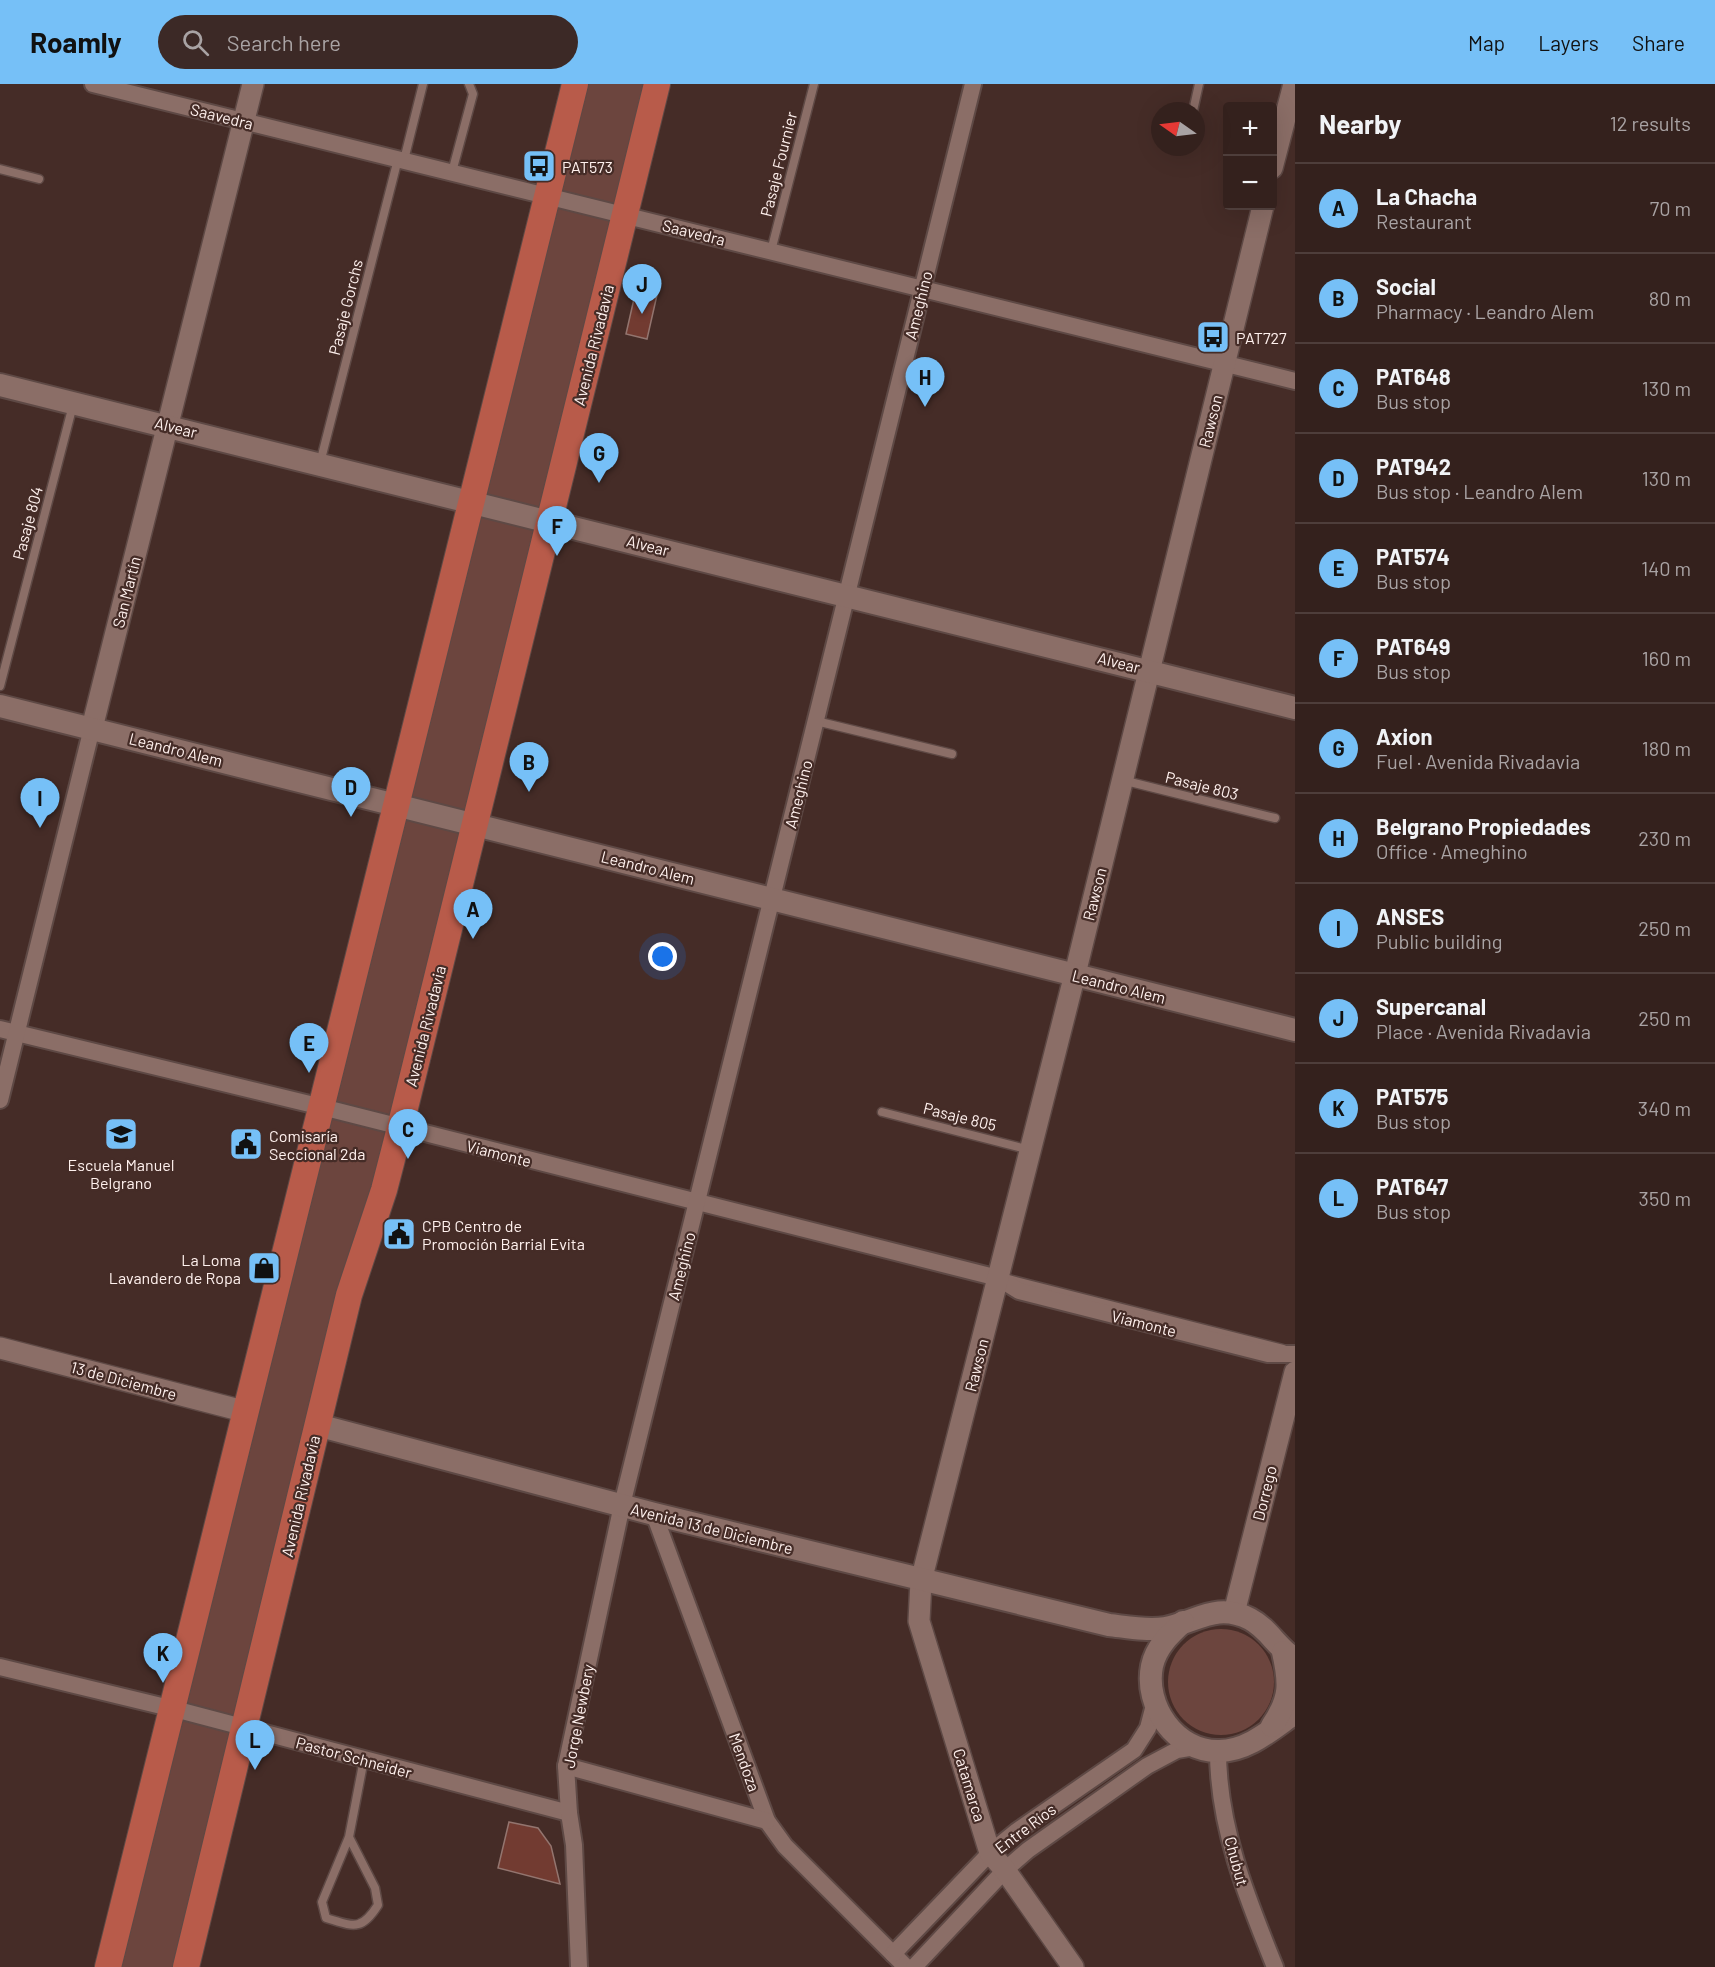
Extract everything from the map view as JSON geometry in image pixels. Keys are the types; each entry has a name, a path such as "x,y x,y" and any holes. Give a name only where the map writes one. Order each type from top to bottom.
{"main road":[{"path":"108,1967 174,1709 575,84"},
{"name":"Avenida Rivadavia","path":"186,1967 349,1295 384,1190 400,1128 657,84"},
{"name":"Alvear","path":"0,385 847,594 1295,708"},
{"name":"Leandro Alem","path":"0,706 1295,1030"},
{"name":"Avenida 13 de Diciembre","path":"317,1425 654,1514 921,1581 1109,1625"},
{"path":"1109,1625 1150,1629 1184,1622 1208,1613 1234,1613 1251,1620 1269,1632 1289,1655 1290,1681 1284,1708 1269,1731"},
{"path":"1184,1622 1164,1640 1153,1664 1150,1684 1154,1705 1170,1730 1196,1747 1218,1751 1245,1746 1295,1713"},
{"path":"1109,1625 1140,1644 1153,1664"}],"street":[{"name":"Saavedra","path":"93,84 1295,381"},
{"name":"San Martín","path":"0,1100 8,1031 92,728 253,84"},
{"name":"Ameghino","path":"622,1505 973,84"},
{"path":"1275,156 1294,84"},
{"name":"Rawson","path":"921,1581 1075,974 1262,210"},
{"name":"Viamonte","path":"8,1031 322,1107 998,1278 1019,1291 1268,1354 1295,1354"},
{"name":"13 de Diciembre","path":"0,1348 247,1412"},
{"name":"Dorrego","path":"1234,1613 1295,1372"},
{"name":"Jorge Newbery","path":"579,1967 574,1845 566,1766 622,1505"},
{"name":"Mendoza","path":"654,1514 767,1821 785,1846 906,1967"},
{"name":"Catamarca","path":"921,1581 919,1621 990,1853 1005,1870 1073,1967"},
{"name":"Pastor Schneider","path":"0,1667 174,1709 569,1813"},
{"name":"Entre Ríos","path":"892,1954 990,1853 1017,1831 1134,1750 1148,1728 1154,1705"},
{"name":"Entre Ríos","path":"914,1967 1005,1870 1028,1850 1146,1766 1177,1750 1196,1747"},
{"name":"Chubut","path":"1218,1751 1218,1788 1241,1882 1275,1967"},
{"path":"566,1766 767,1821"}],"lane":[{"name":"Pasaje Gorchs","path":"320,463 423,84"},
{"path":"452,172 473,94 470,84"},
{"name":"Pasaje Fournier","path":"771,251 814,84"},
{"path":"1195,102 1199,84"},
{"path":"0,169 39,179"},
{"name":"Pasaje 804","path":"0,686 74,403"},
{"path":"816,721 952,754"},
{"name":"Pasaje 803","path":"1122,780 1275,818"},
{"name":"Pasaje 805","path":"882,1112 1030,1150"},
{"path":"349,1837 375,1888 378,1905 369,1921 355,1927 326,1918 322,1902 349,1837 363,1760"}],"shaded area":[{"path":"575,84 657,84 186,1967 109,1967"},
{"path":"1221,1629 1241,1633 1258,1645 1270,1662 1274,1682 1270,1702 1258,1719 1241,1731 1221,1735 1201,1731 1184,1719 1172,1702 1168,1682 1172,1662 1184,1645 1201,1633"}],"building":[{"path":"636,290 657,295 647,339 626,334"},
{"path":"509,1822 538,1828 551,1846 560,1884 498,1868"}],"place":[{"name":"PAT573","path":"539,166"},
{"name":"Supercanal","path":"642,314"},
{"name":"PAT727","path":"1213,337"},
{"name":"Belgrano Propiedades","path":"925,407"},
{"name":"Axion","path":"599,483"},
{"name":"PAT649","path":"557,556"},
{"name":"Social","path":"529,792"},
{"name":"PAT942","path":"351,817"},
{"name":"ANSES","path":"40,828"},
{"name":"La Chacha","path":"473,939"},
{"name":"PAT574","path":"309,1073"},
{"name":"Escuela Manuel Belgrano","path":"121,1134"},
{"name":"Comisaría Seccional 2da","path":"246,1144"},
{"name":"PAT648","path":"408,1159"},
{"name":"CPB Centro de Promoción Barrial Evita","path":"399,1234"},
{"name":"La Loma Lavandero de Ropa","path":"264,1268"},
{"name":"PAT575","path":"163,1683"},
{"name":"PAT647","path":"255,1770"}]}
